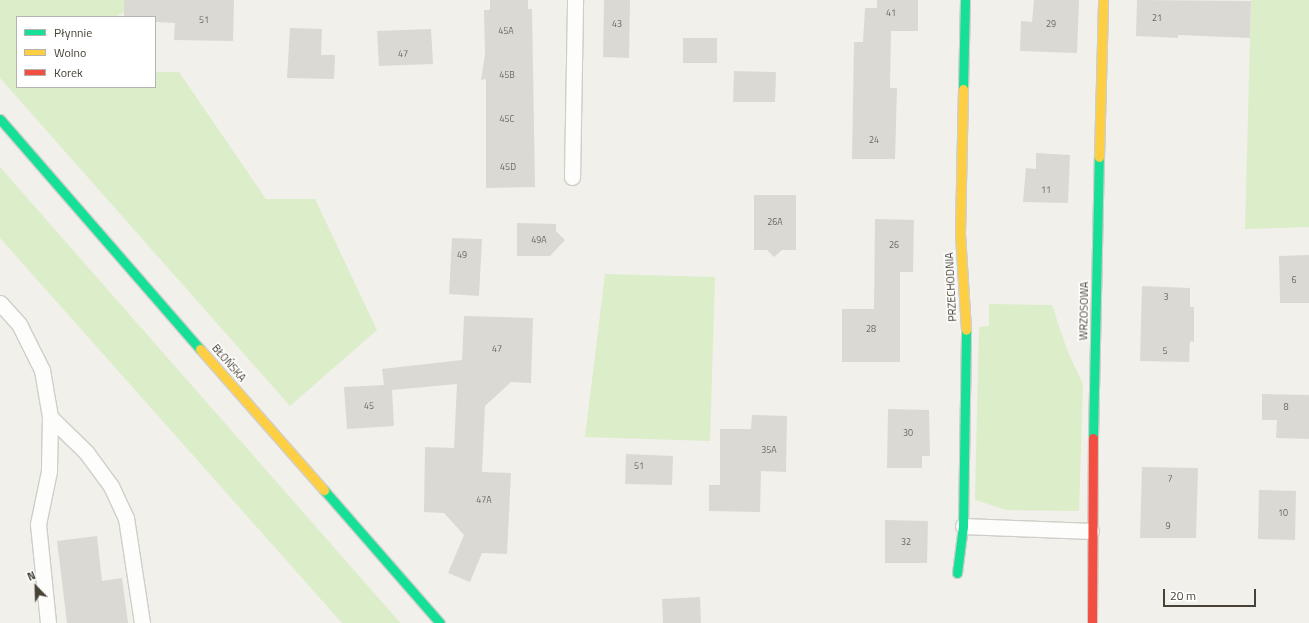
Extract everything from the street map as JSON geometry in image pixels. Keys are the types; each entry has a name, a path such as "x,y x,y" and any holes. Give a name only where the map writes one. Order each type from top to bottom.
{"street":[{"name":"PRZECHODNIA","path":"957,573 963,526 966,307 960,234 965,0"},
{"name":"WRZOSOWA","path":"1092,623 1091,531 1103,0"},
{"name":"BŁOŃSKA","path":"0,120 440,623"}],"lane":[{"path":"572,177 575,0"},
{"path":"0,303 19,324 42,370 50,417 49,472 38,524 48,623"},
{"path":"50,417 86,452 111,486 126,518 142,623"},
{"path":"963,526 1091,531"}],"green space":[{"path":"0,0 126,0 125,12 117,16 16,16 16,88 156,88 156,72 179,72 266,199 315,199 377,330 290,406 0,78"},
{"path":"1251,0 1309,0 1309,227 1245,229"},
{"path":"0,167 401,623 342,623 0,238"},
{"path":"605,274 715,277 710,441 585,437"},
{"path":"989,304 1052,305 1067,350 1083,384 1079,511 1007,510 975,500 979,327 989,326"}],"building":[{"path":"124,0 234,0 233,41 174,40 175,23 156,22 156,16 124,16"},
{"path":"490,0 528,0 528,9 532,9 535,187 486,188 486,79 481,80 485,55 484,10 490,10"},
{"path":"604,0 630,0 629,58 603,57"},
{"path":"877,0 918,0 918,31 891,31 890,88 897,88 895,159 852,159 854,42 863,42 865,8 877,8"},
{"path":"1034,0 1079,0 1077,53 1020,51 1021,21 1032,22"},
{"path":"1137,0 1251,1 1250,38 1178,35 1178,38 1136,36"},
{"path":"290,28 322,29 321,55 335,55 334,79 287,78"},
{"path":"431,29 433,64 379,66 377,31"},
{"path":"683,38 717,38 717,63 683,63"},
{"path":"734,71 776,72 775,102 733,102"},
{"path":"1036,153 1070,155 1068,203 1023,202 1026,168 1036,169"},
{"path":"754,195 796,195 796,250 782,250 774,257 767,250 754,250"},
{"path":"875,219 914,220 913,272 900,272 900,362 842,362 842,309 874,309"},
{"path":"517,223 556,224 556,231 565,240 550,256 517,256"},
{"path":"452,238 482,239 479,296 449,294"},
{"path":"1309,255 1309,303 1280,303 1279,256"},
{"path":"1142,286 1190,288 1190,307 1194,307 1194,342 1190,341 1189,362 1140,361"},
{"path":"464,316 533,318 531,383 511,382 485,406 482,472 511,473 507,554 482,553 470,582 448,573 464,535 444,513 424,512 425,447 454,448 457,384 392,390 394,426 347,429 344,387 384,385 382,369 462,360"},
{"path":"1262,394 1309,395 1309,439 1276,438 1277,420 1262,420"},
{"path":"888,409 929,410 930,456 922,456 922,468 887,468"},
{"path":"752,415 787,416 786,472 761,471 760,512 709,511 709,485 720,485 720,429 751,429"},
{"path":"626,454 673,456 672,485 625,484"},
{"path":"1142,467 1198,468 1196,538 1140,538"},
{"path":"1259,490 1296,491 1295,540 1258,539"},
{"path":"885,520 928,521 927,563 885,563"},
{"path":"97,536 102,581 122,578 128,623 67,623 57,541"},
{"path":"700,597 701,623 663,623 662,599"}],"traffic: fast":[{"path":"963,89 965,0"},
{"path":"0,119 200,349"},
{"path":"1093,438 1099,157"},
{"path":"957,573 963,526 966,330"},
{"path":"324,490 440,623"}],"traffic: slow":[{"path":"1099,157 1103,0"},
{"path":"963,89 960,234 966,330"},
{"path":"200,349 324,490"}],"traffic: jam":[{"path":"1092,623 1093,438"}]}
